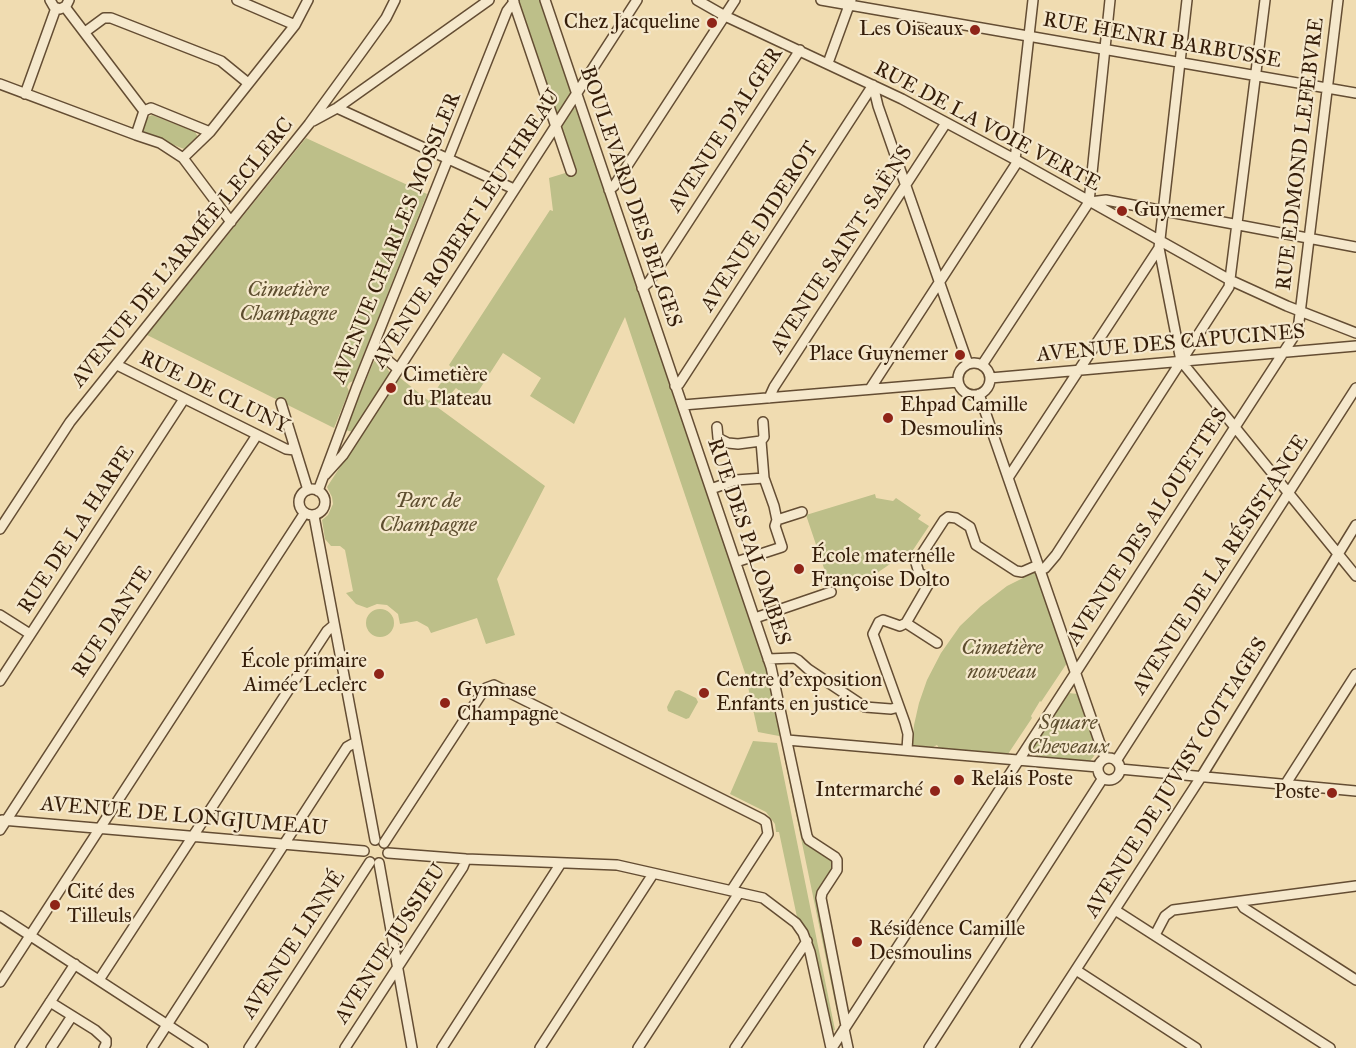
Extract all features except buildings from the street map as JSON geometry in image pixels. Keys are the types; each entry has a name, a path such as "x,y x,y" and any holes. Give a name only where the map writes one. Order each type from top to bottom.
{"street":[{"path":"50,0 51,5 63,5"},
{"path":"237,0 295,25"},
{"path":"183,158 210,132 295,25 308,0"},
{"name":"AVENUE DE L'ARMÉE LECLERC","path":"0,529 70,422 309,124 380,26 395,0"},
{"path":"309,124 337,108 489,0"},
{"name":"BOULEVARD DES BELGES","path":"545,0 683,405"},
{"name":"AVENUE ROBERT LEUTHREAU","path":"325,475 343,455 637,0"},
{"name":"RUE DE LA VOIE VERTE","path":"697,0 725,16 828,63 946,123 1016,160 1159,244 1301,312 1356,333"},
{"path":"609,190 614,186 735,0"},
{"name":"RUE HENRI BARBUSSE","path":"820,0 850,3 1029,37 1356,93"},
{"path":"870,389 1016,160 1033,0"},
{"path":"982,365 1089,202 1110,0"},
{"path":"1187,0 1159,244 1181,361 1356,576"},
{"path":"907,750 908,734 873,634 879,622 883,620 900,626 906,623 928,585 926,577 919,573 916,563 944,520 948,517 956,518 970,527 976,545 1016,571 1045,568 1056,555 1232,280 1265,0"},
{"name":"RUE EDMOND LEFEBVRE","path":"1301,312 1338,0"},
{"path":"514,1 571,171"},
{"name":"AVENUE CHARLES MOSSLER","path":"318,491 336,439 507,11 514,1"},
{"path":"828,63 850,3"},
{"path":"63,5 144,111"},
{"path":"25,94 63,5"},
{"path":"85,32 104,18 111,18 221,61 248,83"},
{"name":"AVENUE D'ALGER","path":"642,288 649,282 800,50"},
{"path":"0,84 160,144 183,158 231,222"},
{"path":"873,85 878,106 968,364"},
{"name":"AVENUE DIDEROT","path":"675,386 679,384 873,85"},
{"path":"136,135 144,111 151,108 210,132"},
{"path":"337,108 514,189"},
{"name":"AVENUE SAINT-SAËNS","path":"770,398 774,387 946,123"},
{"path":"1089,202 1106,200 1356,247"},
{"path":"1008,477 1159,244"},
{"name":"AVENUE DES ALOUETTES","path":"831,1048 1284,352 1298,330 1301,312"},
{"name":"AVENUE DES CAPUCINES","path":"990,378 1356,346"},
{"path":"373,348 398,369"},
{"path":"968,364 982,365 988,371 990,378 987,388 980,394 967,394 958,382 958,372 968,364"},
{"name":"RUE DE CLUNY","path":"117,365 286,449 295,450"},
{"path":"683,405 958,382"},
{"name":"AVENUE DE LA RÉSISTANCE","path":"1118,765 1356,388"},
{"path":"980,394 1105,758 1118,765 1201,777 1356,791"},
{"name":"RUE DE LA HARPE","path":"0,681 184,399"},
{"path":"281,403 308,490"},
{"name":"RUE DES PALOMBES","path":"683,405 768,659 807,836 809,840 837,860 837,870 821,897 843,1031 848,1048"},
{"path":"736,562 782,546 764,477 761,441 764,436 763,422"},
{"path":"717,427 718,438 728,443 761,441"},
{"name":"RUE DANTE","path":"0,830 3,820 257,435"},
{"path":"711,489 736,480 764,477"},
{"path":"0,982 99,829 309,515 321,512 325,505 324,497 318,491 308,490 301,495 298,503 309,515 379,841 388,853 466,859 617,865 763,898 796,923 807,941 831,1048"},
{"path":"777,520 802,512"},
{"name":"AVENUE DE JUVISY COTTAGES","path":"1025,1048 1201,777 1356,525"},
{"path":"755,618 831,591"},
{"path":"0,615 30,634"},
{"path":"906,623 937,643"},
{"path":"99,980 327,631 334,625"},
{"path":"768,659 794,658 865,707 891,709 899,707"},
{"path":"1286,784 1356,674"},
{"path":"412,1048 374,862 366,857 364,851 368,844 379,841 482,693 486,688 494,685 766,822 768,834 735,892 638,1048"},
{"path":"787,740 1098,767"},
{"path":"152,1048 347,747 356,742"},
{"path":"1105,758 1098,767 1098,772 1103,778 1112,780 1118,775 1118,765"},
{"path":"928,1048 1103,778"},
{"name":"AVENUE DE LONGJUMEAU","path":"3,820 364,851"},
{"path":"374,862 385,859 388,853"},
{"name":"AVENUE JUSSIEU","path":"345,1048 466,859"},
{"name":"AVENUE LINNÉ","path":"249,1048 374,862"},
{"path":"442,1048 561,863"},
{"path":"540,1048 653,874"},
{"path":"1155,935 1165,916 1173,910 1356,886"},
{"path":"1240,902 1244,908 1356,980"},
{"path":"1115,910 1330,1048"},
{"path":"0,916 203,1048"},
{"path":"735,1048 807,941"},
{"path":"20,1048 75,964"},
{"path":"1076,970 1196,1048"},
{"path":"50,1002 95,1030 106,1040 104,1048"},
{"path":"51,1048 72,1016"}],"green space":[{"path":"517,0 541,0 572,91 558,113 556,112"},
{"name":"Parc de Champagne","path":"572,109 578,110 677,405 682,411 766,659 782,734 779,736 758,732 745,673 625,317 574,424 530,396 541,378 503,353 472,401 456,388 442,404 433,404 545,486 497,579 515,635 486,644 477,618 431,633 428,627 417,621 400,624 398,614 387,605 377,604 367,608 356,604 346,593 353,591 345,550 340,546 331,546 325,539 322,520 328,515 333,504 327,487 399,377 429,401 451,367 449,365 550,210 553,211 549,178 575,170 561,127"},
{"path":"152,115 195,132 198,137 191,147 184,149 146,134 142,130 146,118"},
{"name":"Cimetière Champagne","path":"306,138 427,194 353,381 347,387 349,391 334,428 147,335"},
{"path":"374,361 385,365 390,373 353,432 345,430"},
{"path":"875,494 876,498 893,501 896,498 921,515 918,519 929,526 909,556 906,553 877,573 831,589 806,515"},
{"name":"Cimetière nouveau","path":"1035,572 1067,663 1040,701 1032,718 1008,754 939,748 937,745 933,747 912,745 919,703 927,680 941,653 960,626 1007,586"},
{"path":"380,609 390,613 394,623 390,633 380,637 370,633 366,623 370,613"},
{"path":"679,690 696,698 698,702 689,718 686,719 668,711 667,707 675,691"},
{"name":"Square Cheveaux","path":"1068,693 1078,694 1098,751 1090,761 1037,756 1033,748"},
{"path":"753,741 777,743 835,1030 830,1031 811,942 796,919 779,832 776,832 775,824 766,812 730,794"},
{"path":"787,755 804,835 832,859 834,867 819,891 840,1011 837,1012 784,756"}],"place":[{"name":"Chez Jacqueline","path":"712,23"},
{"name":"Les Oiseaux","path":"975,30"},
{"name":"Guynemer","path":"1122,211"},
{"name":"Place Guynemer","path":"960,355"},
{"name":"Cimetière du Plateau","path":"391,388"},
{"name":"Ehpad Camille Desmoulins","path":"888,418"},
{"name":"École maternelle Françoise Dolto","path":"799,569"},
{"name":"École primaire Aimée Leclerc","path":"379,674"},
{"name":"Centre d'exposition Enfants en justice","path":"704,693"},
{"name":"Gymnase Champagne","path":"445,703"},
{"name":"Relais Poste","path":"959,780"},
{"name":"Intermarché","path":"935,791"},
{"name":"Poste","path":"1332,793"},
{"name":"Cité des Tilleuls","path":"55,905"},
{"name":"Résidence Camille Desmoulins","path":"857,942"}]}
